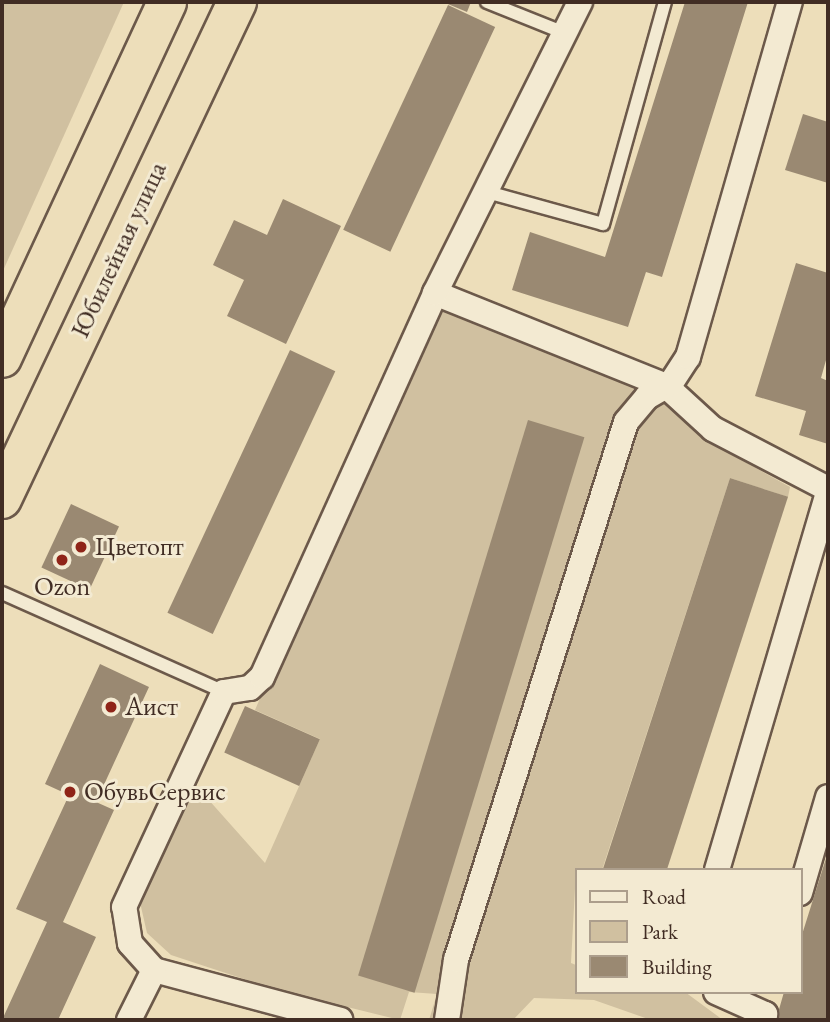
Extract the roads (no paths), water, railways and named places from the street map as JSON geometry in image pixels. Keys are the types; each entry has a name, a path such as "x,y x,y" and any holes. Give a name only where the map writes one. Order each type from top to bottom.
{"highway":[{"path":"2,358 167,2"},
{"name":"Юбилейная улица","path":"2,499 237,2"}],"street":[{"path":"340,1020 154,970 130,943 124,907 223,692 250,688 262,677 435,293 567,34 580,2"},
{"path":"447,1020 456,960 626,422 648,397 679,374 697,332 790,2"},
{"path":"435,293 666,386 713,429 828,491 718,868"},
{"path":"802,886 828,797"},
{"path":"130,1020 154,970"},
{"path":"722,994 766,1009"}],"lane":[{"path":"487,2 567,34"},
{"path":"486,192 603,223 666,2"},
{"path":"2,593 223,692"}],"place":[{"name":"Цветопт","path":"81,547"},
{"name":"Ozon","path":"62,560"},
{"name":"Аист","path":"111,707"},
{"name":"ОбувьСервис","path":"70,792"}]}
